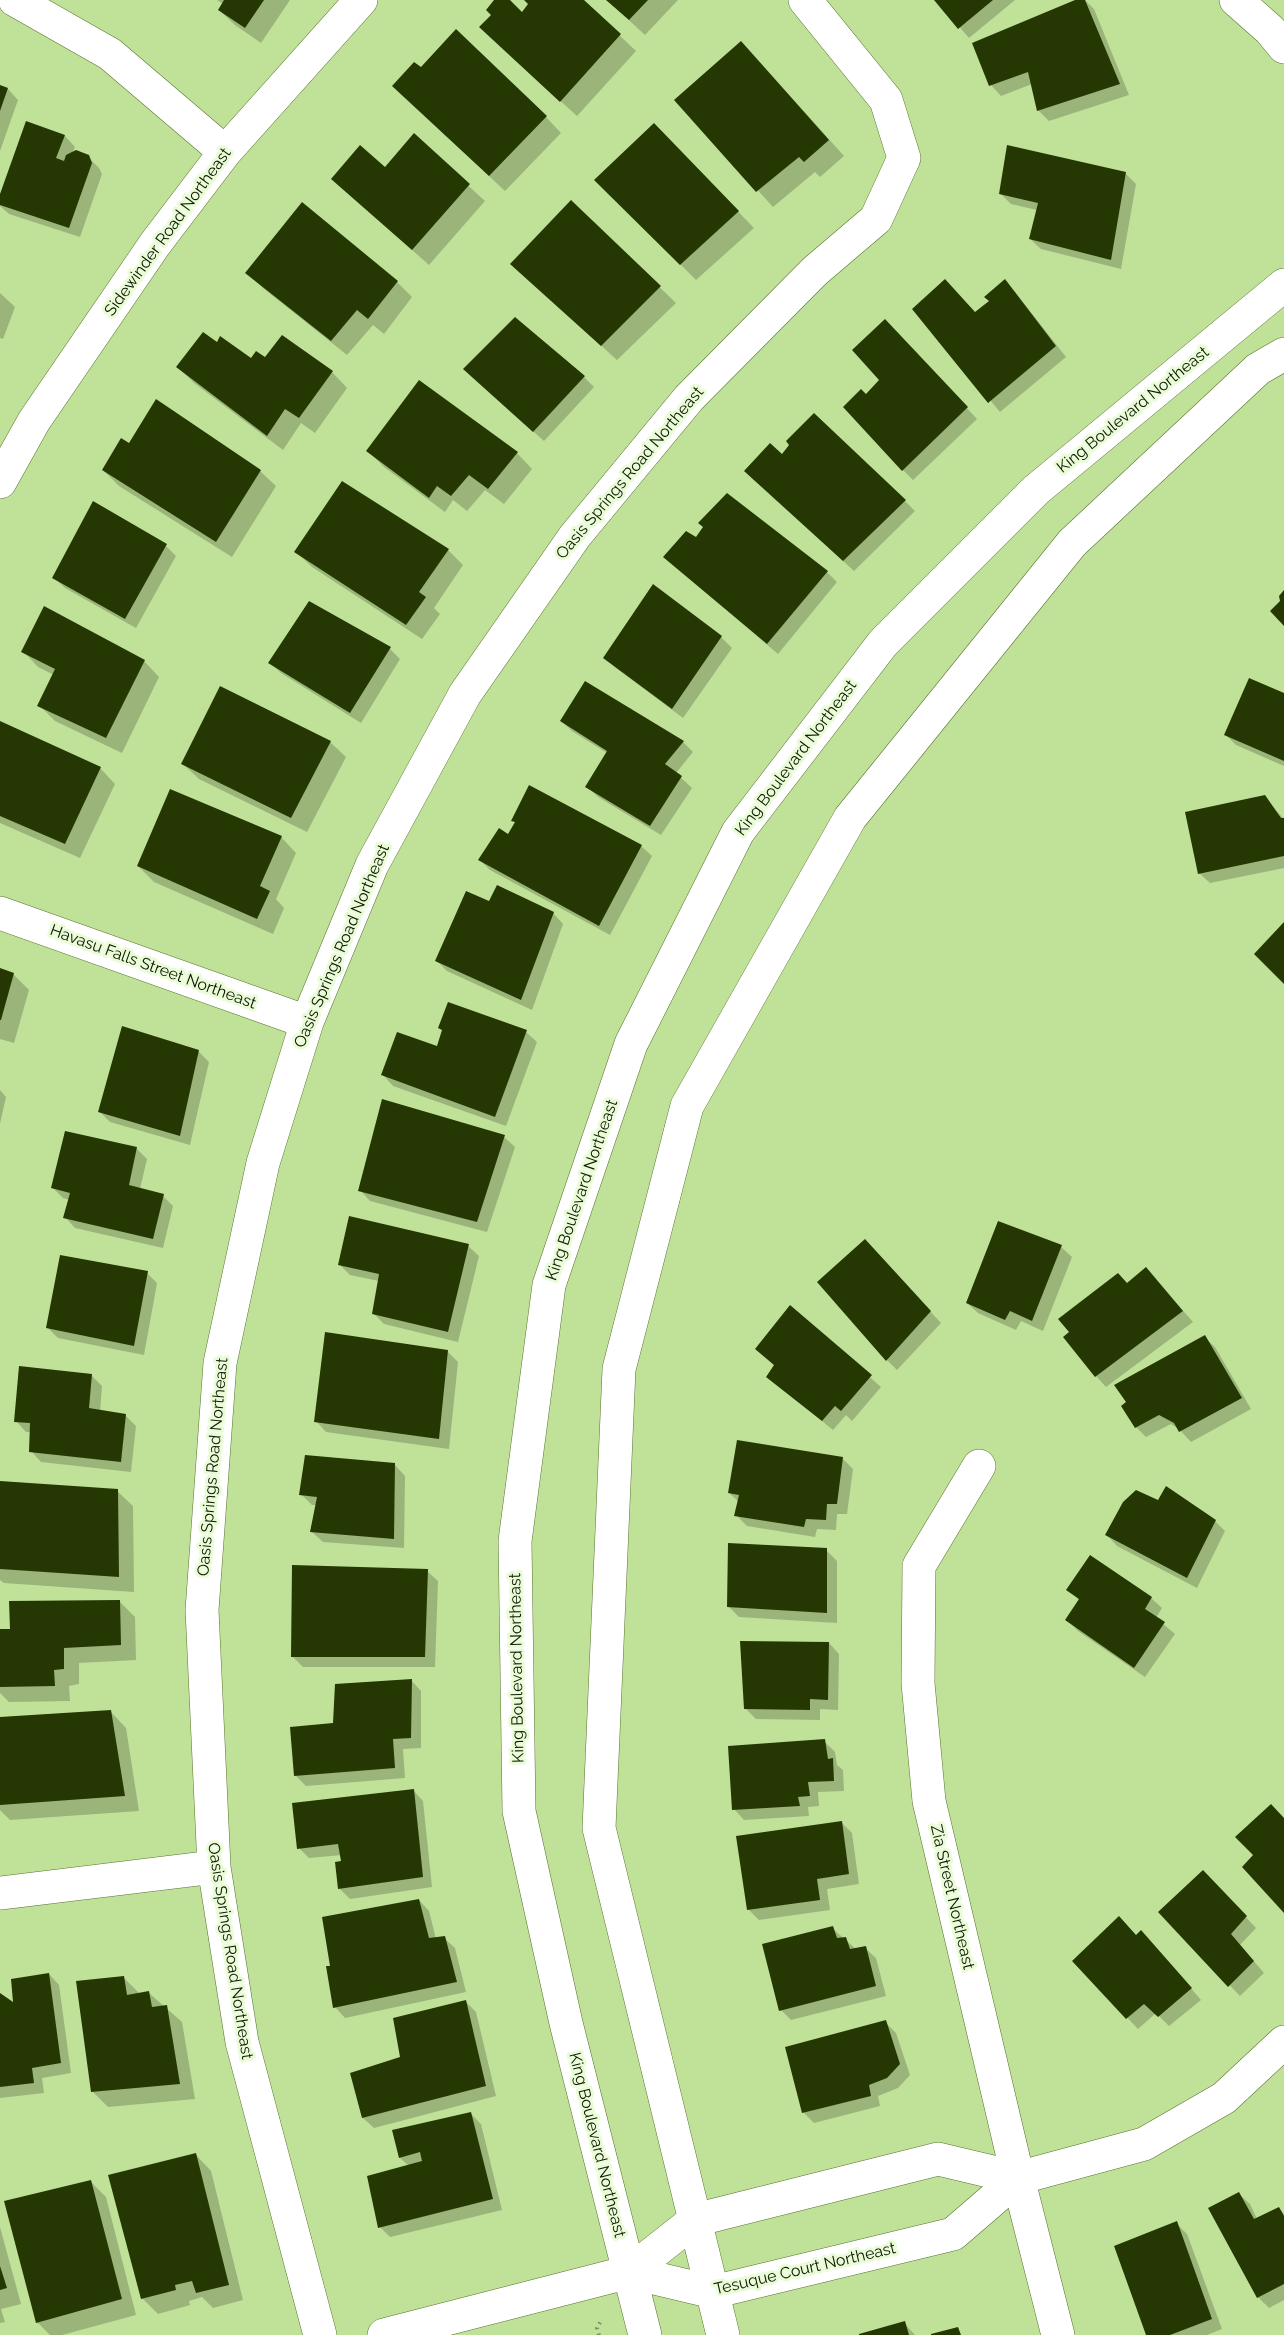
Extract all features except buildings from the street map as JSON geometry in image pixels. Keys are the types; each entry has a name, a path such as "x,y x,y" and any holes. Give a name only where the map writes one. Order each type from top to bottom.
{"street":[{"path":"15,0 110,54 225,153"},
{"name":"Sidewinder Road Northeast","path":"0,482 34,421 134,274 225,153 361,0"},
{"name":"Oasis Springs Road Northeast","path":"320,2335 242,2042 214,1867 202,1610 220,1363 263,1163 307,1022 372,865 465,694 574,536 689,398 815,271 876,219 904,158 886,100 805,0"},
{"path":"1236,0 1270,30 1284,47"},
{"name":"King Boulevard Northeast","path":"645,2335 566,2023 519,1811 515,1541 549,1285 631,1044 738,832 883,644 1028,498 1284,285"},
{"path":"723,2335 598,1828 620,1369 687,1106 850,818 1072,543 1258,369 1284,354"},
{"name":"Havasu Falls Street Northeast","path":"0,913 307,1022"},
{"name":"Zia Street Northeast","path":"979,1466 919,1566 918,1683 929,1801 1018,2178 1058,2335"},
{"path":"0,1893 214,1867"},
{"name":"Tesuque Court Northeast","path":"629,2272 713,2292 953,2234 1018,2178 1144,2144 1224,2098 1284,2042"},
{"name":"Tesuque Court Northeast","path":"629,2272 695,2220 938,2159 1018,2178"},
{"path":"384,2335 629,2272"}]}
